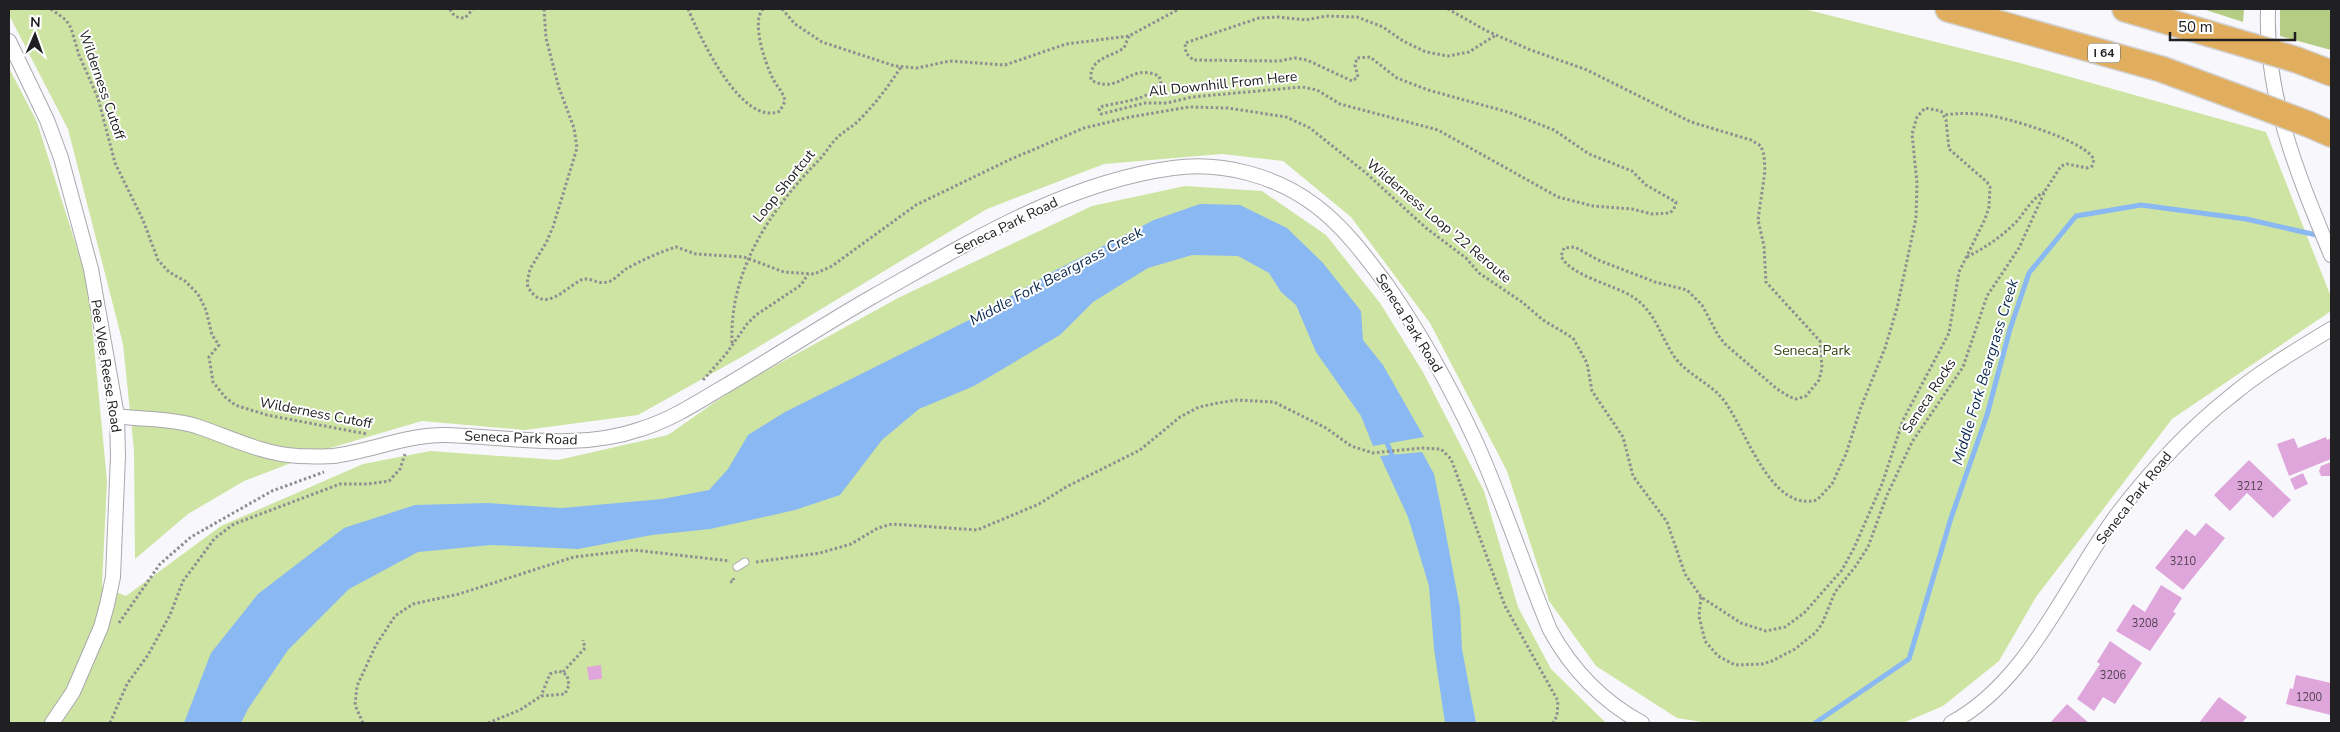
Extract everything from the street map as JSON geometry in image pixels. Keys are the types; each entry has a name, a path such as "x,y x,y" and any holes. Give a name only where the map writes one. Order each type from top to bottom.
{"highway":[{"name":"I 64","path":"1948,9 2161,69 2331,134"},
{"path":"2125,9 2297,60 2331,73"}],"street":[{"path":"2268,9 2267,50 2278,109 2289,148 2331,255"},
{"name":"Pee Wee Reese Road","path":"9,41 47,120 61,158 91,270 117,416 118,456 113,567 107,605 101,627 72,692 52,723"},
{"name":"Seneca Park Road","path":"117,416 168,420 196,426 238,443 292,455 332,456 439,434 550,442 620,436 645,428 682,412 861,303 1020,216 1078,192 1126,177 1176,167 1216,168 1238,171 1282,186 1317,206 1336,223 1370,262 1405,312 1474,438 1550,630 1560,650 1573,668 1594,689 1627,715 1642,723"},
{"name":"Seneca Park Road","path":"1951,723 1982,702 2015,668 2047,624 2118,513 2181,440 2231,395 2276,363 2331,329"}],"lane":[{"path":"737,567 745,562"}],"path":[{"name":"Wilderness Cutoff","path":"51,9 66,20 71,28 79,54 98,98 115,163 143,220 158,260 169,272 192,287 206,310 212,334 219,345 209,357 210,376 217,388 229,401 251,412 372,435"},
{"path":"450,9 455,16 464,18 473,9"},
{"name":"Wilderness Loop '22 Reroute","path":"544,9 546,38 559,88 574,128 578,148 553,227 530,269 527,283 531,292 539,297 551,299 580,280 608,282 629,267 676,247 696,254 739,256 784,272 819,273 832,266 916,205 1009,160 1084,128 1130,117 1189,107 1228,108 1286,117 1310,128 1361,169 1426,228 1466,258 1479,273 1550,325 1573,338 1587,363 1590,386 1623,438 1633,476 1668,522 1685,574 1701,597 1746,625 1766,630 1778,629 1794,622 1842,570 1854,548 1882,484 1903,420 1949,333 1955,291 1967,257 1985,219 1990,187 1984,177 1948,149 1944,115"},
{"path":"688,9 699,34 729,83 742,99 753,108 770,114 780,111 785,101 781,90 772,77 762,51 759,19 763,9"},
{"path":"782,9 795,24 822,42 901,67 917,68 950,61 1005,65 1066,44 1130,36 1179,9"},
{"path":"1448,9 1528,49 1587,70 1691,122 1751,140 1761,146 1764,155 1765,171 1758,220 1764,246 1766,282 1820,341 1822,368 1819,380 1806,396 1796,399 1781,392 1725,344 1702,306 1687,290 1655,282 1598,260 1575,247 1564,248 1561,256 1568,264 1582,273 1632,296 1647,308 1677,360 1687,371 1721,398 1734,417 1748,446 1774,484 1793,497 1806,502 1817,500 1822,496 1843,462 1897,308 1916,218 1917,183 1912,142 1915,122 1925,108 1936,108 1944,115"},
{"name":"All Downhill From Here","path":"1130,36 1124,48 1098,60 1093,66 1091,80 1099,84 1108,85 1140,71 1159,76 1161,82 1158,87 1146,95 1103,106 1099,109 1101,114 1145,103 1167,103 1192,97 1302,87 1317,90 1340,104 1438,130 1538,188 1558,197 1593,206 1632,209 1652,214 1670,213 1674,209 1676,202 1646,184 1632,171 1589,154 1554,130 1478,102 1428,90 1397,78 1370,57 1357,58 1355,66 1358,77 1352,82 1307,60 1295,58 1279,61 1193,60 1186,53 1185,43 1259,18 1278,17 1306,20 1326,16 1357,17 1383,27 1403,41 1426,52 1448,56 1469,52 1496,34"},
{"name":"Loop Shortcut","path":"732,343 731,327 738,285 754,246 767,222 828,147 876,102 901,67"},
{"name":"Seneca Rocks","path":"1701,597 1699,616 1705,641 1718,656 1735,665 1762,664 1772,661 1795,649 1815,633 1822,624 1835,592 1868,547 1887,495 1912,442 1963,367 1987,296 2019,248 2045,191 2061,166 2067,164 2087,168 2092,166 2094,160 2092,154 2072,142 2004,119 1979,114 1944,115"},
{"path":"1967,257 1990,245 2028,209 2036,197 2045,191"},
{"path":"701,383 756,315 801,285 808,274"},
{"path":"363,723 355,706 357,686 376,645 395,616 413,604 459,594 574,557 634,550 745,562 820,553 851,544 878,528 892,524 977,530 1039,504 1066,487 1140,450 1180,417 1199,407 1237,400 1274,402 1326,428 1352,446 1373,453 1422,448 1440,449 1451,459 1505,606 1558,700 1557,716 1554,723"},
{"path":"110,723 127,684 148,655 170,615 183,581 215,538 234,524 340,484 368,484 388,481 400,469 406,452 404,441"},
{"path":"113,630 160,564 191,537 272,491 304,481 331,468"},
{"path":"541,696 550,674 563,672 585,648 583,640"},
{"path":"488,723 520,710 541,696 564,694 568,690 570,679 563,672"}],"green space":[{"name":"Seneca Park","path":"9,9 1804,9 2020,63 2266,132 2331,297 2331,311 2172,419 2036,597 1999,661 1943,706 1903,723 1708,723 1677,718 1596,666 1549,601 1507,471 1430,323 1351,217 1283,161 1222,154 1104,164 987,209 745,355 638,415 525,430 422,421 330,448 244,481 188,514 135,559 134,450 123,344 68,129 9,15"},
{"path":"2203,9 2244,9 2243,22"},
{"path":"2280,9 2331,9 2331,50 2280,36"},
{"path":"9,68 37,122 88,283 107,481 102,586 126,596 221,526 363,464 430,451 558,460 668,435 735,388 898,298 1092,206 1185,186 1262,191 1326,235 1380,303 1423,372 1484,491 1518,607 1551,669 1606,723 9,723"}],"water":[{"path":"1200,204 1240,205 1287,228 1323,263 1361,311 1363,340 1383,365 1424,437 1373,446 1361,416 1316,352 1296,305 1281,292 1269,273 1238,256 1192,255 1148,268 1093,302 1060,335 974,386 919,409 882,440 840,495 795,510 710,529 652,535 578,549 491,545 418,552 349,589 288,650 248,709 241,723 184,723 211,653 258,594 344,528 415,505 487,503 562,508 662,499 709,490 728,469 748,435 785,412 979,315 1054,271 1154,220"},
{"path":"1422,452 1434,474 1440,503 1460,608 1462,649 1476,723 1445,723 1434,649 1429,586 1408,517 1380,456"}],"building":[{"path":"2326,437 2327,440 2331,438 2331,459 2289,476 2277,444 2294,438 2298,448"},
{"path":"2249,460 2291,500 2273,518 2247,493 2230,511 2214,495"},
{"path":"2331,462 2331,476 2321,476 2319,471 2321,466"},
{"path":"2303,473 2308,484 2295,490 2290,479"},
{"path":"2206,523 2225,538 2183,590 2155,568 2186,529 2195,536"},
{"path":"2161,585 2182,598 2173,612 2176,613 2150,651 2116,631 2133,604 2145,612"},
{"path":"2110,641 2142,663 2115,704 2103,697 2094,711 2077,699 2100,664 2097,662"},
{"path":"601,665 602,679 589,680 587,667"},
{"path":"2296,675 2331,683 2331,715 2286,704 2290,688 2293,689"},
{"path":"2219,697 2247,717 2242,723 2199,723"},
{"path":"2067,704 2089,723 2050,723"}],"waterway":[{"name":"Middle Fork Beargrass Creek","path":"1815,723 1909,659 1951,518 1987,415 2010,329 2029,273 2076,216 2141,205 2246,219 2321,236"},
{"name":"Middle Fork Beargrass Creek","path":"1385,438 1394,460"}]}
